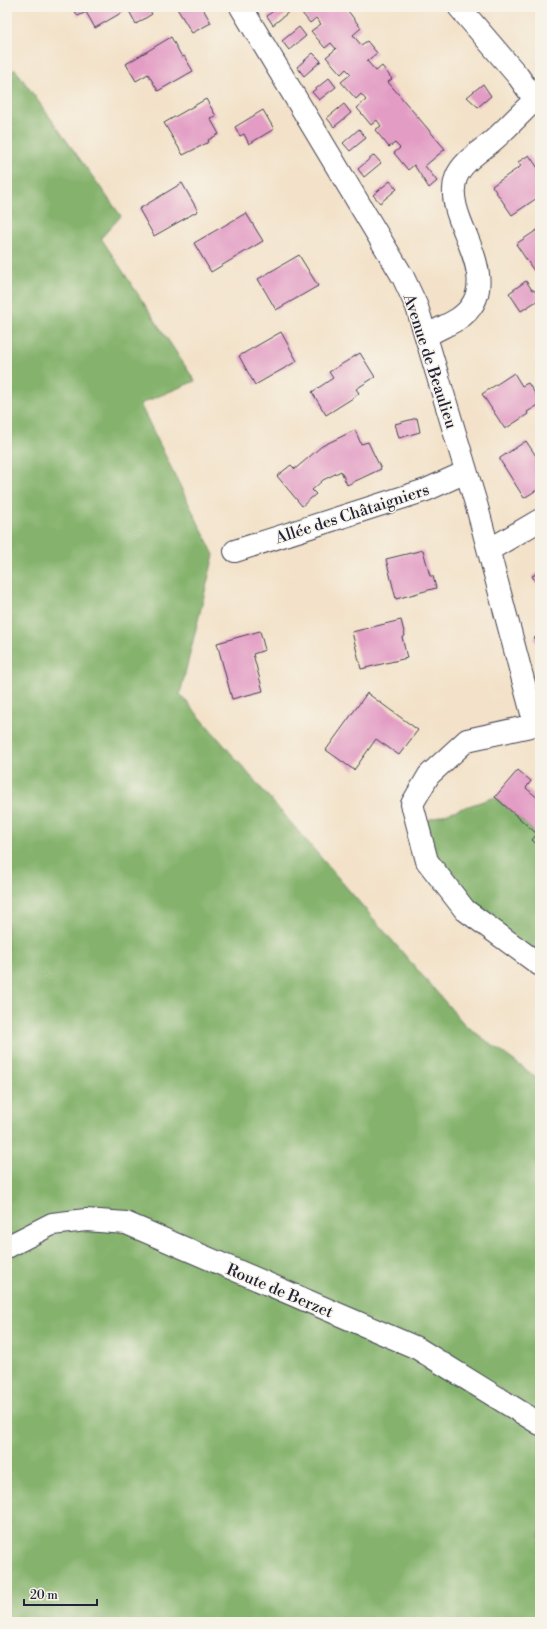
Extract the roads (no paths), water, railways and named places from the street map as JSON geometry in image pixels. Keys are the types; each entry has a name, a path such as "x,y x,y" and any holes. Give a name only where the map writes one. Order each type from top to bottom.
{"street":[{"name":"Avenue de Beaulieu","path":"241,7 403,277 417,307 489,550 538,726"},
{"path":"426,336 459,318 467,311 476,298 479,283 478,265 458,214 453,196 456,178 465,164 496,138 538,97 459,7"},
{"name":"Allée des Châtaigniers","path":"235,551 426,490 466,472"},
{"path":"489,550 540,520"},
{"path":"538,726 467,740 429,775 412,804 427,862 465,910 540,965"},
{"name":"Route de Berzet","path":"7,1247 52,1224 86,1220 126,1223 417,1348 540,1424"}]}
